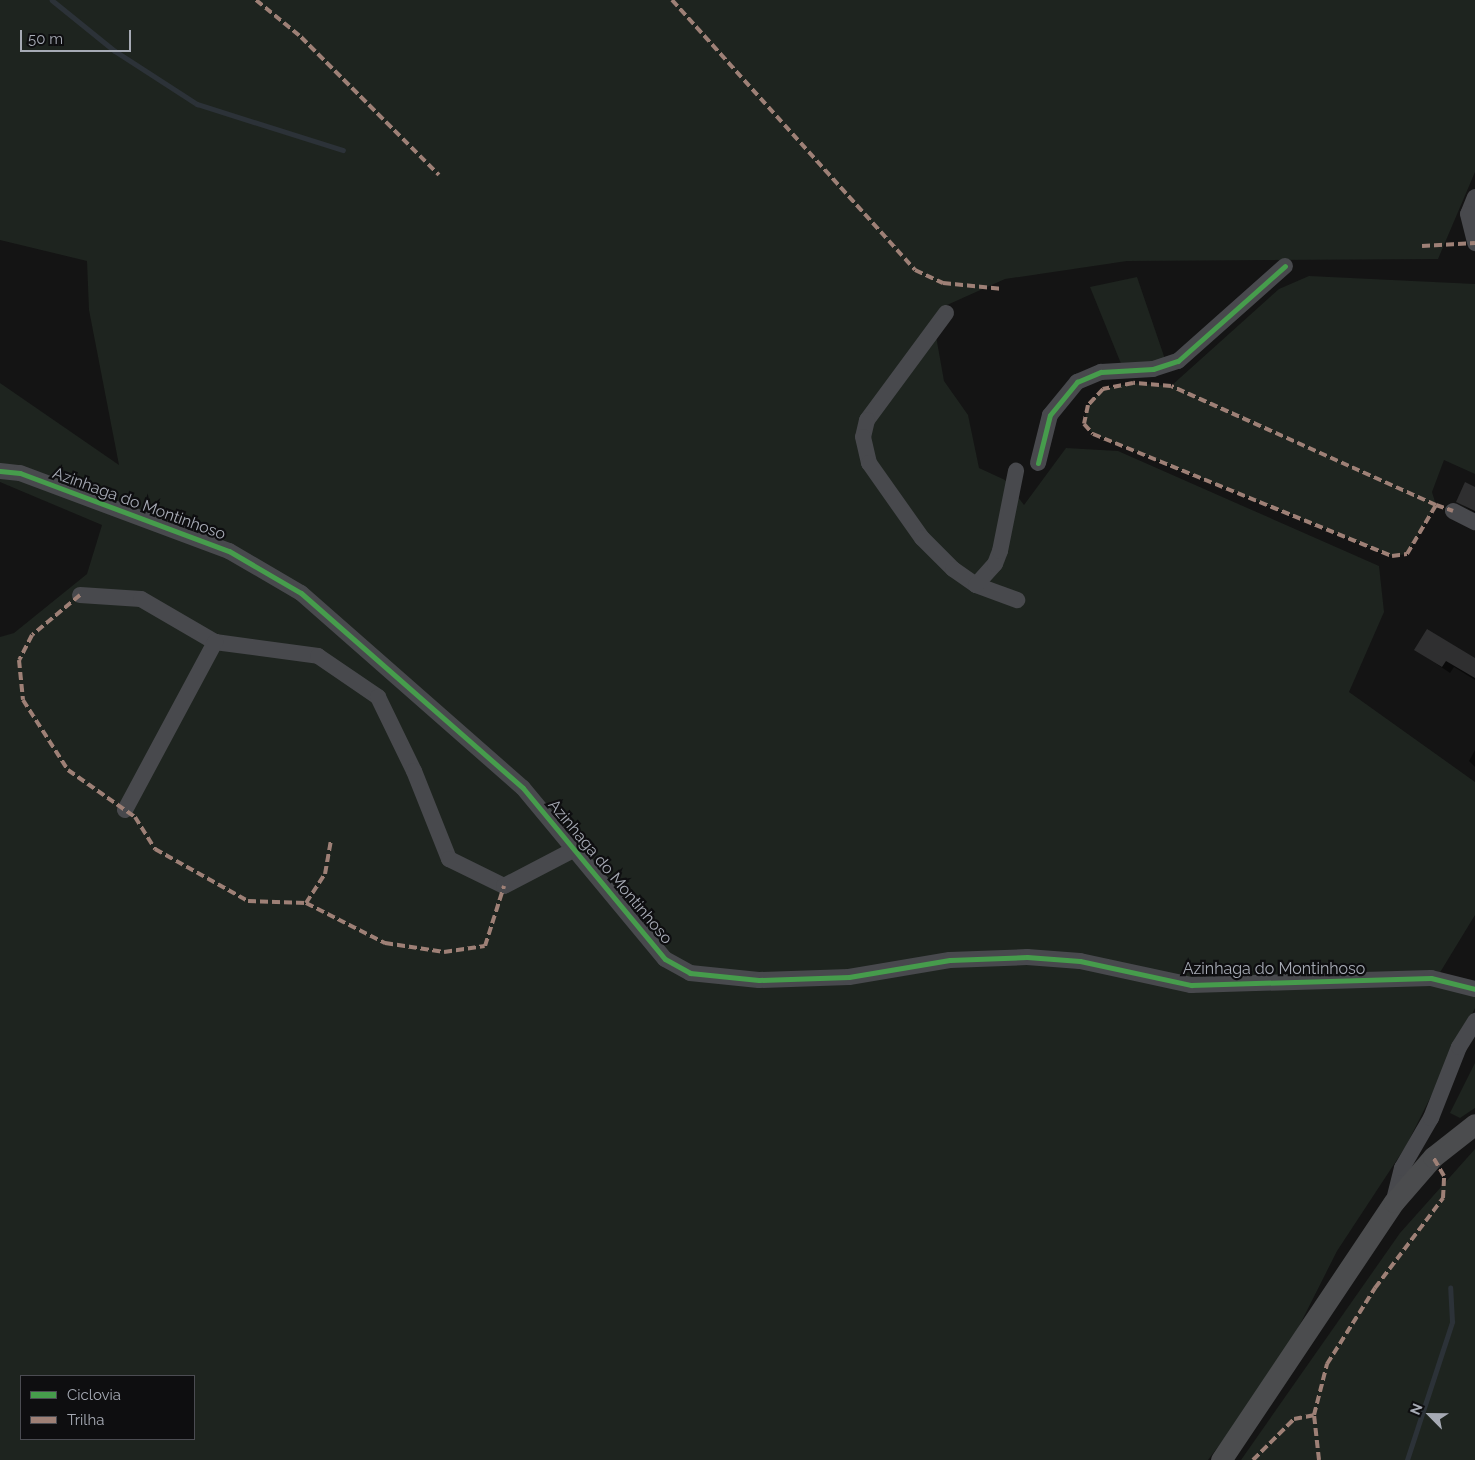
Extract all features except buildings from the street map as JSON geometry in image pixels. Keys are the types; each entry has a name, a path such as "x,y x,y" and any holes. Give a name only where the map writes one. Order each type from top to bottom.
{"main road":[{"path":"1221,1460 1394,1202 1433,1157 1475,1124"}],"street":[{"path":"1475,197 1468,214 1475,243"},
{"path":"1038,462 1050,415 1077,382 1094,373 1153,369 1178,361 1285,266"},
{"path":"946,313 881,397 863,437 869,463 889,497 922,538 976,585 1017,600"},
{"name":"Azinhaga do Montinhoso","path":"0,471 20,473 229,551 301,593 523,788 577,848 665,959 690,973 760,980 849,977 950,960 1027,957 1080,961 1191,985 1431,978 1475,989"},
{"path":"976,585 997,557 1016,471"},
{"path":"1453,511 1475,522"},
{"path":"80,595 142,600 215,642 318,656 378,697 414,772 449,859 504,886 577,848"},
{"path":"125,810 215,642"},
{"path":"1394,1202 1402,1168 1431,1118 1459,1047 1475,1021"}],"shaded area":[{"path":"0,0 1475,0 1475,172 1438,259 1127,261 1005,279 947,305 936,336 944,381 968,415 979,468 1005,480 1024,505 1066,448 1118,451 1379,566 1384,612 1349,692 1475,782 1475,915 1433,984 1475,994 1475,1008 1406,1146 1337,1251 1279,1366 1208,1460 0,1460 0,637 14,633 87,574 102,525 0,482 0,383 119,465 89,310 87,261 0,240"},
{"path":"1309,276 1475,284 1475,474 1444,460 1432,492 1436,505 1407,554 1392,556 1093,434 1084,424 1088,405 1103,389 1133,383 1171,386 1279,289"},
{"path":"1137,277 1167,365 1124,371 1090,287"},
{"path":"1475,1063 1475,1108 1460,1118 1450,1113"},
{"path":"1475,1149 1475,1460 1241,1460 1400,1233"}],"waterway":[{"path":"52,0 115,51 197,104 343,150"},
{"path":"1407,1460 1452,1322 1450,1288"}],"marked path":[{"path":"256,0 301,37 439,175"},
{"path":"672,0 915,270 943,283 1003,289"},
{"path":"1422,246 1475,243"},
{"path":"1436,505 1171,386 1133,383 1103,389 1088,405 1084,424 1093,434 1392,556 1407,554 1436,505 1453,511"},
{"path":"80,595 32,635 19,660 23,700 68,770 135,817 155,849 248,901 306,903 385,943 444,952 485,946 504,886"},
{"path":"306,903 325,874 331,840"},
{"path":"1319,1460 1314,1415 1327,1364 1375,1288 1443,1198 1444,1176 1433,1157"},
{"path":"1253,1460 1294,1419 1314,1415"}],"cycle path":[{"path":"1038,463 1050,415 1077,382 1101,372 1153,369 1178,361 1285,266"},
{"path":"0,471 20,473 229,551 301,593 523,788 665,959 690,973 759,980 849,977 950,960 1027,957 1080,961 1191,985 1431,978 1475,989"}]}
